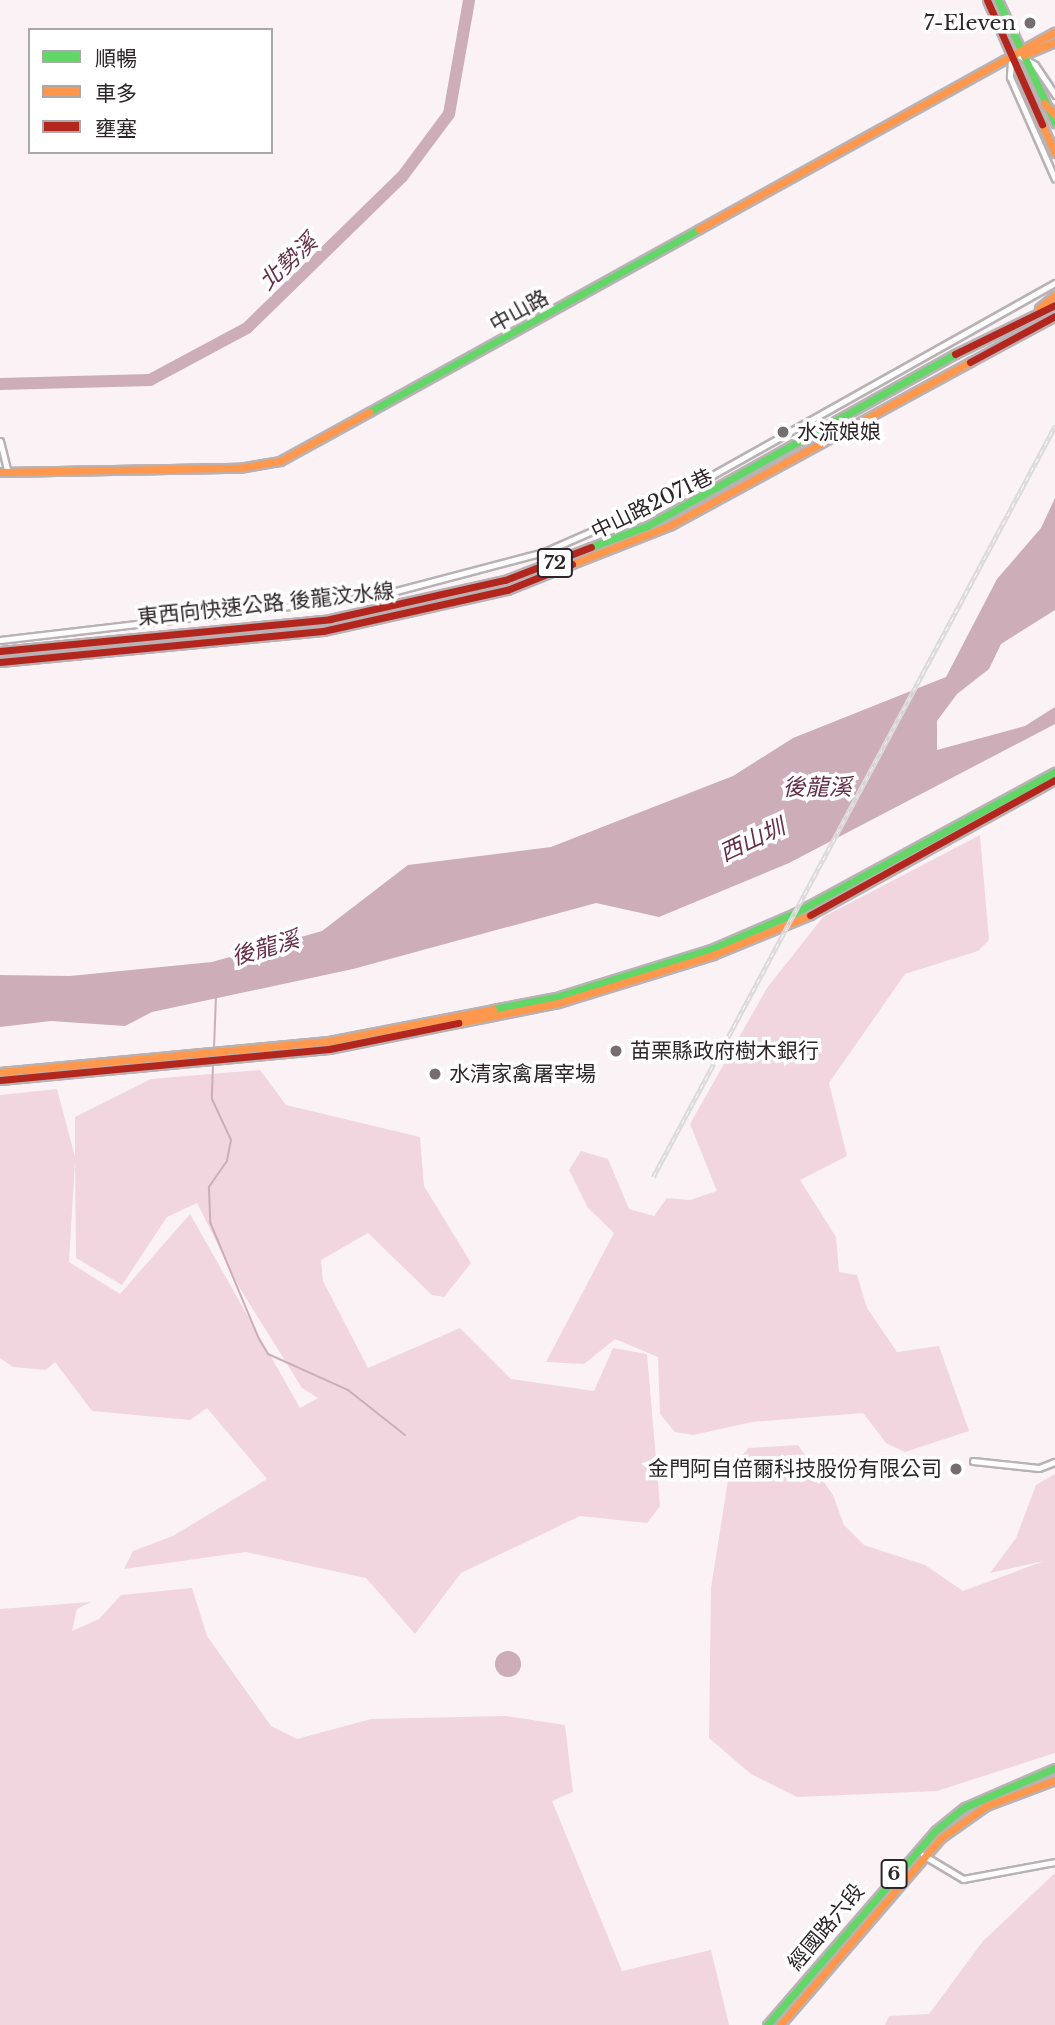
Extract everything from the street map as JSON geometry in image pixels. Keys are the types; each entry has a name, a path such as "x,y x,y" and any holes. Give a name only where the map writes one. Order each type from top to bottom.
{"main road":[{"path":"987,0 1055,153"},
{"path":"998,0 1020,56 1055,123"},
{"path":"1020,56 1055,32"},
{"path":"1020,56 1055,42"},
{"name":"中山路","path":"4,472 239,468 280,461 1020,56"},
{"path":"1044,103 1055,115"},
{"path":"1041,122 1055,144"},
{"path":"1027,317 1055,295"},
{"name":"東西向快速公路 後龍汶水線","path":"0,651 330,619 505,580 646,526 1027,317 1055,305"},
{"name":"東西向快速公路 後龍汶水線","path":"0,662 323,631 507,590 671,525 1055,316"},
{"path":"0,1072 328,1041 556,997 711,948 795,912 1055,772"},
{"path":"0,1080 340,1047 469,1026 593,993 801,920 1055,780"},
{"name":"經國路六段","path":"767,2025 916,1849 965,1807 1055,1768"},
{"name":"經國路六段","path":"780,2025 924,1856 986,1806 1055,1780"}],"street":[{"path":"1020,56 1035,65 1055,95"},
{"path":"1012,61 1010,77 1055,179"},
{"name":"中山路2071巷","path":"0,640 377,596 544,552 685,490 1055,284"},
{"path":"0,441 4,472"},
{"path":"973,1461 1040,1468 1055,1462"},
{"path":"916,1849 963,1879 1055,1863"}],"shaded area":[{"path":"980,835 989,940 978,951 905,974 829,1083 847,1156 800,1180 836,1237 839,1272 857,1275 867,1308 897,1352 939,1346 969,1431 905,1452 886,1443 863,1413 752,1422 693,1435 675,1432 660,1414 658,1357 615,1339 584,1364 546,1362 614,1233 588,1208 569,1170 581,1151 608,1159 629,1209 654,1216 667,1198 690,1200 717,1191 690,1124 767,988 823,917"},
{"path":"260,1070 286,1105 420,1137 424,1186 471,1263 444,1297 432,1295 368,1233 321,1260 323,1281 368,1368 460,1328 511,1379 594,1391 613,1348 647,1354 660,1506 647,1523 580,1516 461,1573 415,1634 366,1578 246,1552 124,1569 133,1551 173,1536 267,1479 207,1408 190,1420 92,1411 55,1362 46,1370 13,1367 0,1358 0,1095 57,1089 75,1157 75,1117 151,1079","holes":["75,1162 76,1258 122,1285 167,1217 197,1203 239,1287 302,1388 318,1398 300,1408 190,1214 120,1294 69,1262"]},
{"path":"798,1445 833,1495 844,1525 864,1545 925,1565 963,1591 1044,1561 990,1573 1016,1538 1036,1485 1055,1474 1055,1753 937,1791 797,1797 751,1774 709,1738 711,1588 729,1474 748,1448"},
{"path":"192,1588 207,1636 271,1726 297,1739 371,1719 506,1716 565,1725 573,1792 552,1801 622,1971 711,1950 729,2025 0,2025 0,1609 91,1602 77,1609 72,1631 99,1619 121,1595"},
{"path":"1055,1873 1055,2025 885,2025 889,2016 929,2014 983,1941"}],"water":[{"name":"後龍溪","path":"1055,498 1055,610 1001,644 989,669 957,694 937,721 937,750 1025,726 1055,707 1055,724 789,863 659,917 596,903 353,969 152,1012 125,1026 51,1021 0,1027 0,975 70,976 212,962 322,931 408,865 551,847 733,776 793,738 946,677 997,579 1041,528"},
{"path":"508,1651 517,1655 521,1664 517,1673 508,1677 499,1673 495,1664 499,1655"}],"waterway":[{"name":"北勢溪","path":"0,384 150,380 247,328 402,177 449,114 469,0"},
{"path":"214,1048 216,997"},
{"path":"213,1064 212,1099 231,1140 227,1161 209,1187 210,1222 259,1339 268,1354 348,1390 405,1435"}],"railway":[{"path":"653,1177 1055,426"}],"traffic: fast":[{"path":"998,0 1055,123"},
{"path":"369,412 699,229"},
{"path":"591,547 647,526 955,354"},
{"path":"493,1009 556,997 711,949 795,913 1055,772"},
{"path":"767,2025 935,1831 965,1807 1055,1768"}],"traffic: slow":[{"path":"699,229 1055,32"},
{"path":"1024,55 1055,42"},
{"path":"1044,103 1055,115"},
{"path":"1041,122 1055,153"},
{"path":"1039,308 1055,295"},
{"path":"572,564 671,525 970,362"},
{"path":"0,472 239,468 280,461 369,412"},
{"path":"458,1023 558,1003 713,955 810,915"},
{"path":"0,1072 329,1041 493,1009"},
{"path":"780,2025 941,1838 986,1806 1055,1780"}],"traffic: jam":[{"path":"987,0 1042,124"},
{"path":"955,354 1055,305"},
{"path":"970,362 1055,316"},
{"path":"0,651 330,619 505,580 591,547"},
{"path":"0,662 323,631 507,590 572,564"},
{"path":"810,915 1055,780"},
{"path":"0,1080 329,1049 458,1023"}],"place":[{"name":"7-Eleven","path":"1030,23"},
{"name":"水流娘娘","path":"783,432"},
{"name":"苗栗縣政府樹木銀行","path":"616,1051"},
{"name":"水清家禽屠宰場","path":"435,1074"},
{"name":"金門阿自倍爾科技股份有限公司","path":"956,1469"}],"water label":[{"name":"西山圳","path":"752,840"}]}
